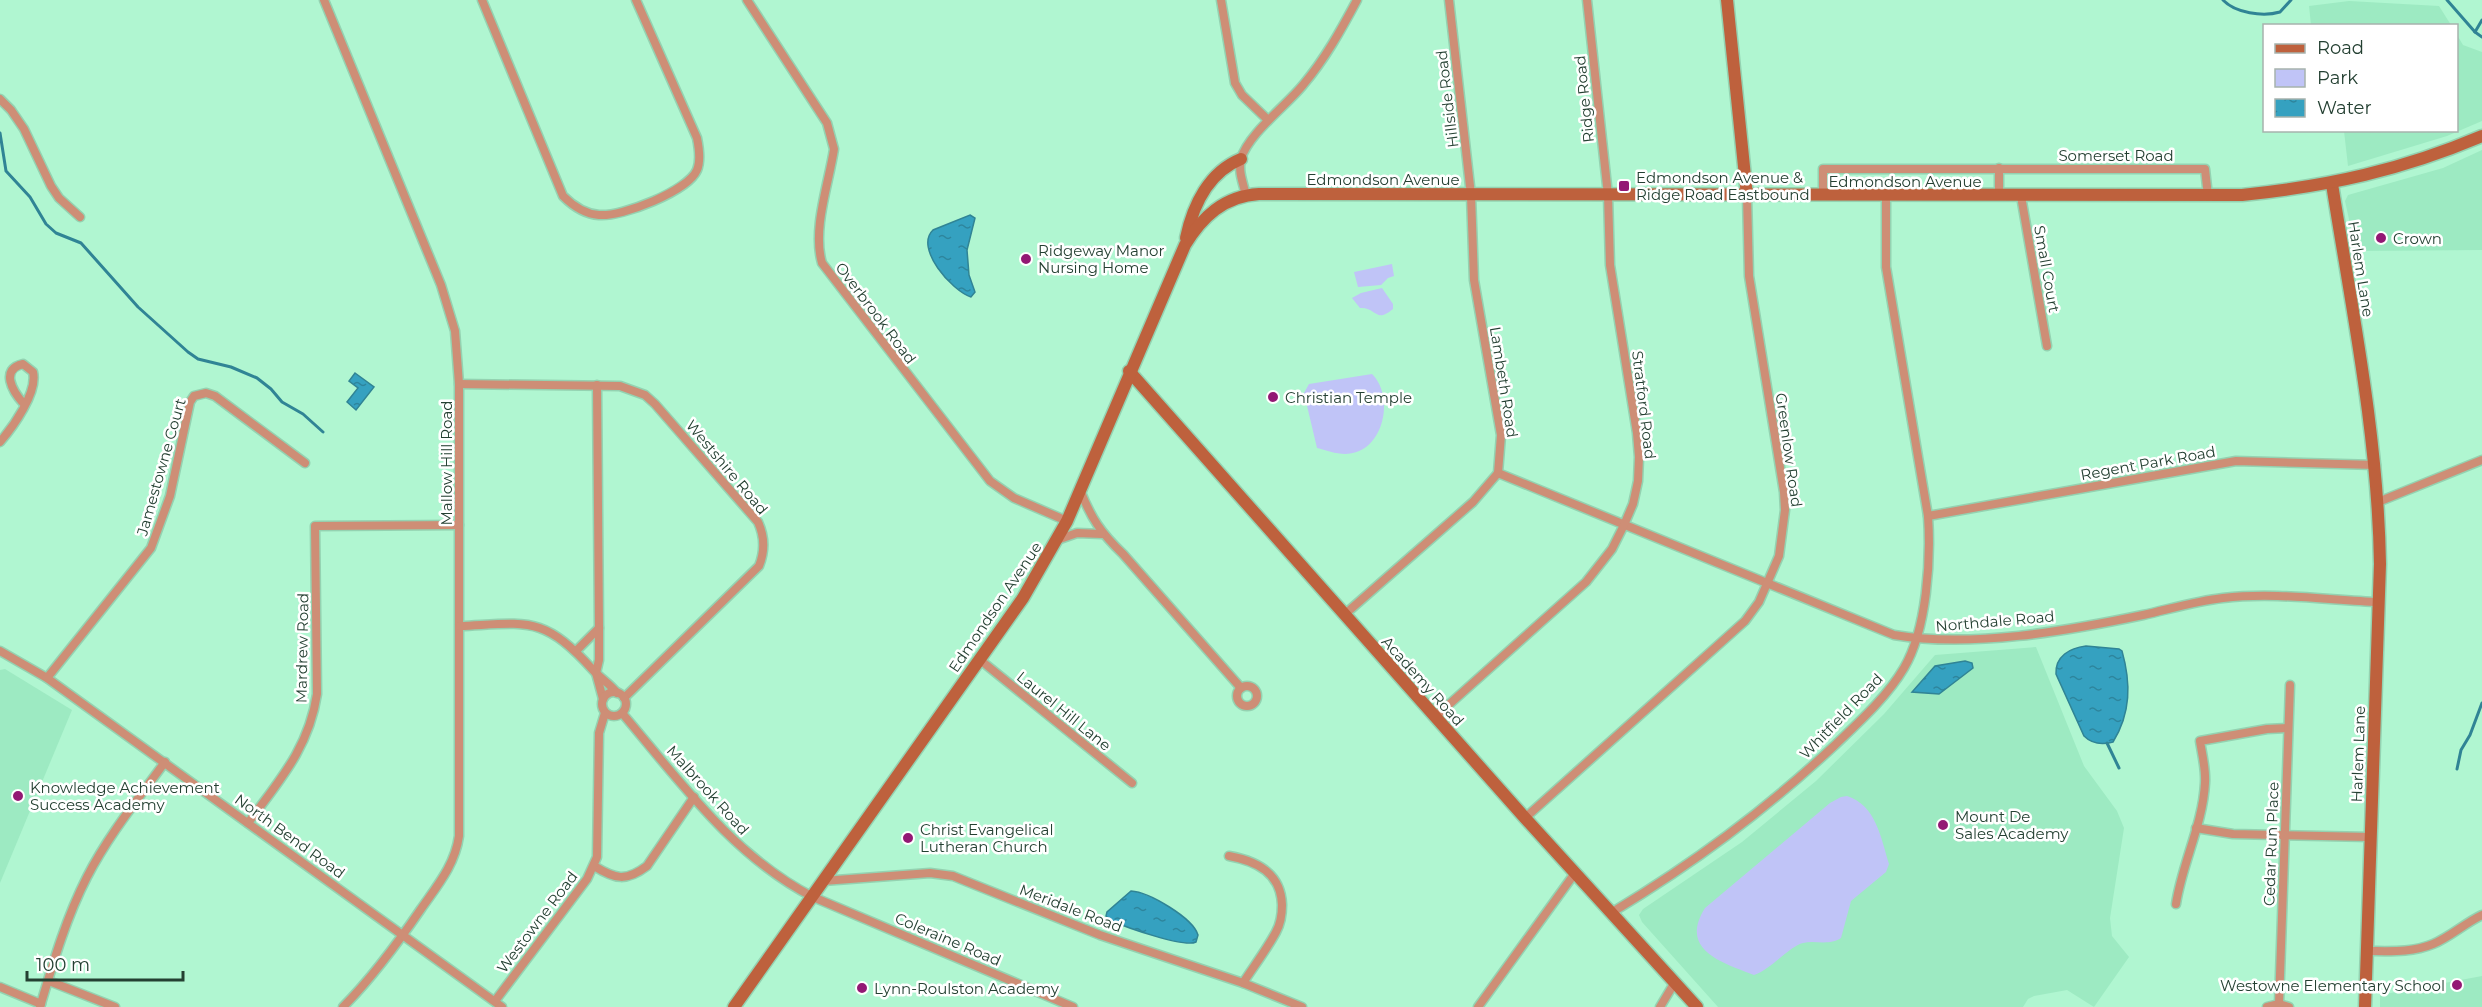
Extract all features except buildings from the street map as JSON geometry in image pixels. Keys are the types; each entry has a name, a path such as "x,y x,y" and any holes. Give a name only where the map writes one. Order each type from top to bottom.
{"main road":[{"path":"1727,0 1747,196"},
{"name":"Edmondson Avenue","path":"739,1006 823,882 1023,598 1067,520 1185,245 1194,230 1214,210 1234,198 1246,195 2208,196 2271,192 2332,184 2423,159 2482,136"},
{"path":"1185,245 1190,220 1215,175 1241,159"},
{"name":"Harlem Lane","path":"2332,184 2376,465 2379,502 2379,602 2365,1007"},
{"name":"Academy Road","path":"1129,371 1525,818 1697,1007"}],"street":[{"name":"Mallow Hill Road","path":"324,0 441,285 455,331 459,384 460,626 459,836 457,850 442,879 372,978 343,1007"},
{"path":"482,0 563,196 585,212 608,215 676,191 688,183 698,169 697,138 636,0"},
{"name":"Overbrook Road","path":"747,0 827,123 832,136 834,149 819,236 819,253 822,263 990,481 1014,498 1067,520"},
{"path":"1221,0 1235,83 1242,95 1268,120"},
{"path":"1246,195 1240,168 1241,159 1268,120 1302,87 1329,50 1357,0"},
{"name":"Hillside Road","path":"1449,0 1471,195"},
{"name":"Ridge Road","path":"1587,0 1608,195"},
{"path":"0,99 24,129 55,192 80,217"},
{"path":"1999,168 1999,196"},
{"name":"Somerset Road","path":"1823,196 1823,169 1999,168 2205,169 2208,196"},
{"name":"Lambeth Road","path":"1471,195 1474,280 1501,435 1498,473"},
{"name":"Stratford Road","path":"1435,717 1587,582 1612,549 1633,504 1638,481 1639,457 1610,266 1608,195"},
{"name":"Greenlow Road","path":"1525,818 1724,641 1759,602 1769,584 1779,556 1784,492 1749,276 1747,196"},
{"name":"Whitfield Road","path":"1611,913 1688,865 1770,804 1851,730 1882,696 1904,668 1916,639 1927,570 1928,516 1886,267 1886,196"},
{"name":"Small Court","path":"2021,196 2047,346"},
{"path":"0,442 16,421 24,405 35,378 33,372 23,364 15,365 9,370 7,376 13,393 24,405"},
{"name":"Westshire Road","path":"459,384 597,385 634,389 656,404 752,513 762,532 764,555 759,566 620,695"},
{"path":"460,626 535,625 556,636 576,651 596,673 620,695 625,707 622,713 615,716 605,713 602,708 603,699 596,673 599,660 597,385"},
{"name":"Jamestowne Court","path":"47,678 151,548 170,496 190,402 194,396 206,393 228,404 305,463"},
{"path":"2379,502 2482,460"},
{"name":"Regent Park Road","path":"1928,516 2236,461 2376,465"},
{"path":"1344,615 1473,502 1498,473"},
{"name":"Northdale Road","path":"1498,473 1894,634 1916,639 1970,639 2034,633 2142,615 2224,598 2250,596 2379,602"},
{"path":"1080,489 1093,520 1102,534 1123,554 1241,688"},
{"name":"Mardrew Road","path":"248,823 301,749 314,714 316,694 315,526 459,525"},
{"path":"1057,540 1077,533 1102,534"},
{"path":"576,651 599,628"},
{"name":"North Bend Road","path":"0,651 47,678 498,1004"},
{"name":"Laurel Hill Lane","path":"979,659 1132,783"},
{"name":"Cedar Run Place","path":"2279,1004 2290,685"},
{"path":"603,699 608,694 620,695"},
{"name":"Westowne Road","path":"498,1004 594,866 598,844 599,733 605,713"},
{"name":"Malbrook Road","path":"622,713 729,837 788,884 813,897"},
{"path":"2176,904 2180,880 2196,828 2205,782 2200,741 2267,729 2288,728"},
{"path":"0,987 41,1006 62,935 87,877 102,850 165,762"},
{"path":"594,866 611,876 630,876 639,872 647,866 694,797"},
{"path":"2196,828 2233,834 2370,837"},
{"path":"1229,856 1249,860 1263,867 1271,874 1282,896 1281,920 1243,983"},
{"name":"Meridale Road","path":"823,882 930,873 953,876 1100,935 1243,983 1302,1007"},
{"path":"1478,1007 1575,873"},
{"name":"Coleraine Road","path":"813,897 1073,1007"},
{"path":"2366,951 2408,951 2433,944 2482,915"},
{"path":"49,981 115,1007"},
{"path":"1660,1007 1675,982"},
{"path":"2268,1007 2279,1004 2289,1007"}],"shaded area":[{"path":"2349,1 2439,6 2450,24 2311,24 2309,6"},
{"path":"2458,37 2463,45 2482,52 2482,121 2458,131"},
{"path":"2344,132 2456,132 2447,136 2348,166"},
{"path":"2482,150 2482,250 2356,251 2345,201 2348,195 2443,168"},
{"name":"Mount De Sales Academy","path":"2036,647 2084,766 2117,811 2124,828 2110,918 2112,936 2129,957 2094,1007 2067,990 2034,996 2028,999 2023,1007 1718,1007 1642,922 1639,915 1643,909 1742,842 1816,781 1884,714 1935,655"},
{"name":"Knowledge Achievement Success Academy","path":"5,669 72,710 0,883 0,670"},
{"name":"Westowne Elementary School","path":"2482,976 2482,1007 2380,1007 2380,995"}],"green space":[{"path":"1392,264 1394,276 1381,285 1358,287 1354,272"},
{"path":"1382,288 1393,304 1393,309 1383,315 1360,308 1352,298 1361,293"},
{"path":"1372,374 1379,384 1383,397 1382,423 1377,435 1369,445 1358,452 1342,454 1317,448 1304,393 1309,384"},
{"path":"1847,796 1857,800 1871,815 1880,833 1889,864 1886,872 1851,901 1841,938 1832,942 1808,942 1798,945 1754,975 1730,966 1708,953 1701,945 1697,935 1698,923 1705,908 1830,803"}],"water":[{"path":"970,215 975,218 967,250 969,275 975,292 971,297 954,287 946,278 932,258 928,247 928,238 933,230"},
{"path":"355,373 374,387 356,410 347,402 358,388 349,381"},
{"path":"2086,646 2122,651 2127,675 2128,698 2123,720 2113,742 2097,743 2084,736 2056,674 2058,662 2065,654"},
{"path":"1965,661 1972,663 1973,668 1939,694 1912,692 1935,666"},
{"path":"1131,891 1159,901 1188,921 1198,935 1196,942 1167,940 1110,920 1106,916 1107,912"}],"waterway":[{"path":"2223,0 2242,11 2266,14 2280,12 2291,0"},
{"path":"2447,0 2482,37"},
{"path":"2475,32 2482,20"},
{"path":"0,133 6,171 30,197 46,224 56,233 81,243 138,307 188,352 198,359 231,367 257,378 282,402 303,414 323,432"},
{"path":"2457,769 2461,750 2470,735 2482,703"},
{"path":"2107,743 2119,768"}],"place":[{"name":"Edmondson Avenue & Ridge Road Eastbound","path":"1624,186"},
{"name":"Crown","path":"2381,238"},
{"name":"Ridgeway Manor Nursing Home","path":"1026,259"},
{"name":"Christian Temple","path":"1273,397"},
{"name":"Knowledge Achievement Success Academy","path":"18,796"},
{"name":"Mount De Sales Academy","path":"1943,825"},
{"name":"Christ Evangelical Lutheran Church","path":"908,838"},
{"name":"Westowne Elementary School","path":"2457,985"},
{"name":"Lynn-Roulston Academy","path":"862,988"}]}
